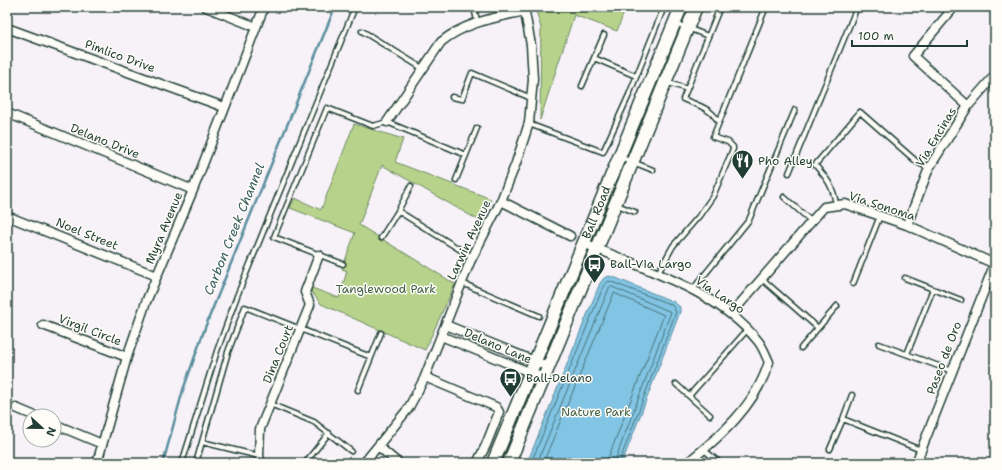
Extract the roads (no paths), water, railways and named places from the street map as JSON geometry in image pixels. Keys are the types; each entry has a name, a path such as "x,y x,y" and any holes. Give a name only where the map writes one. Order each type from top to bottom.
{"main road":[{"name":"Ball Road","path":"492,463 531,373 682,7"},
{"name":"Ball Road","path":"510,463 696,7"}],"street":[{"path":"206,7 256,27"},
{"name":"Myra Avenue","path":"97,463 127,357 157,276 193,190 264,7"},
{"name":"Via Encinas","path":"954,7 913,56 968,106"},
{"path":"386,122 441,42 452,32 477,22 524,9"},
{"name":"Larwin Avenue","path":"364,463 408,409 425,377 472,257 501,201 529,124 533,79 531,45 524,9"},
{"name":"Pimlico Drive","path":"7,28 224,108"},
{"name":"Via Encinas","path":"907,225 929,168 968,106 994,78"},
{"name":"Delano Drive","path":"7,113 193,190"},
{"path":"501,201 570,236"},
{"name":"Via Sonoma","path":"731,314 824,207 845,204 907,225 995,263"},
{"name":"Noel Street","path":"7,216 157,276"},
{"name":"Via Largo","path":"584,243 693,289 731,314 759,341 769,362 764,379 757,393 715,442 687,463"},
{"name":"Dina Court","path":"260,460 260,429 310,305 305,292 319,255"},
{"name":"Paseo de Oro","path":"916,463 995,263"},
{"name":"Virgil Circle","path":"43,325 127,357"},
{"name":"Delano Lane","path":"446,325 549,367"},
{"name":"Delano Lane","path":"441,336 544,378"},
{"path":"425,377 496,407 499,412 477,463"},
{"path":"16,408 22,411"},
{"path":"62,427 102,444"},
{"path":"378,446 398,463"}],"lane":[{"path":"182,463 217,351 237,296 355,7"},
{"path":"474,7 477,22"},
{"path":"529,124 603,152 664,7"},
{"path":"719,122 714,114 706,108 683,99 720,7"},
{"path":"658,273 673,246 699,216 713,196 733,149 728,142 712,137 766,7"},
{"path":"789,173 857,7"},
{"path":"675,23 708,36"},
{"path":"362,31 422,68"},
{"path":"582,86 604,35"},
{"path":"594,58 636,76"},
{"path":"452,96 462,99 472,73 531,98"},
{"path":"666,82 687,89"},
{"path":"342,264 274,237 327,108 373,126 386,122 466,155"},
{"path":"693,289 749,220 794,110"},
{"path":"836,205 834,193 828,178 814,165 860,112 917,162 929,168"},
{"path":"456,180 477,128"},
{"path":"620,157 653,170"},
{"path":"381,238 398,211 411,186"},
{"path":"784,197 812,221"},
{"path":"616,205 635,212"},
{"path":"398,211 472,257"},
{"path":"853,284 880,216"},
{"path":"905,278 960,300"},
{"path":"762,279 818,328"},
{"path":"462,283 539,316"},
{"path":"907,354 933,289"},
{"path":"801,348 837,306"},
{"path":"196,463 228,352 245,307 371,357"},
{"path":"689,396 747,330"},
{"path":"358,390 381,333"},
{"path":"879,344 952,371"},
{"path":"676,384 710,415"},
{"path":"830,449 852,395"},
{"path":"270,404 314,422 351,451"},
{"path":"843,419 921,450"},
{"path":"305,463 329,433"},
{"path":"202,442 260,460"},
{"path":"704,450 720,463"}],"water":[{"name":"Nature Park","path":"609,276 674,302 680,307 680,312 622,463 527,463 600,283 604,278"}],"waterway":[{"name":"Carbon Creek Channel","path":"163,463 183,390 206,325 335,7"}],"place":[{"name":"Pho Alley","path":"743,180"},
{"name":"Ball-Via Largo","path":"594,284"},
{"name":"Ball-Delano","path":"510,398"}],"park label":[{"name":"Tanglewood Park","path":"386,289"}]}
